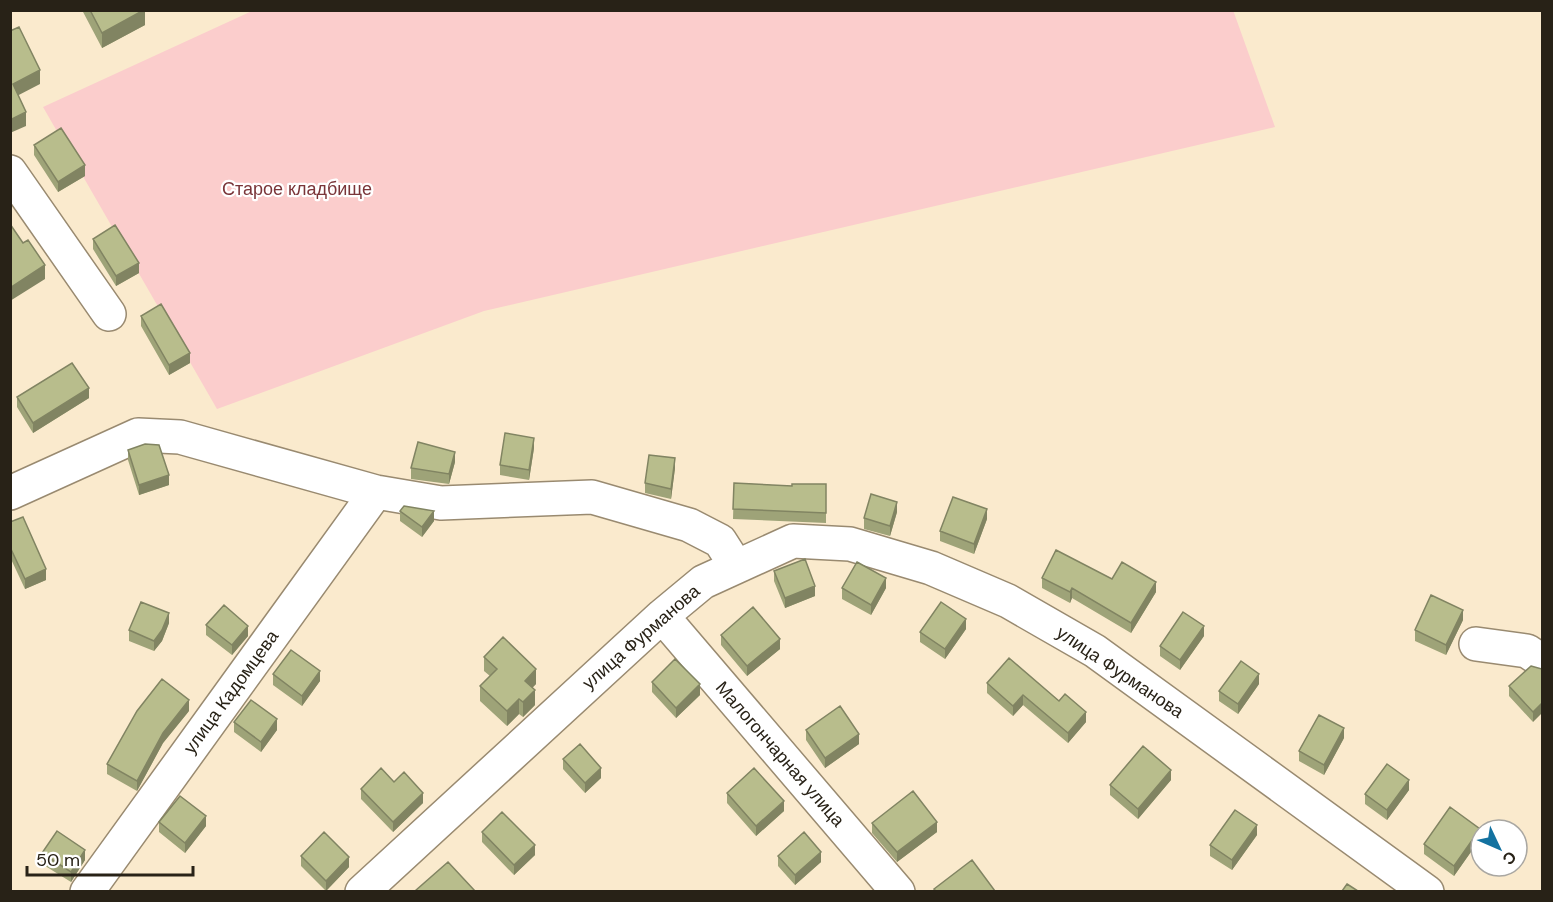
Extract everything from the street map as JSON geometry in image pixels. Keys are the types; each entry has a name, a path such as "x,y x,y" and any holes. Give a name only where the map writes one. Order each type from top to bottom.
{"street":[{"path":"10,172 110,314"},
{"path":"10,493 138,435 180,437 376,492 441,503 592,497 689,525 720,541 736,566"},
{"name":"улица Кадомцева","path":"87,891 376,492"},
{"name":"улица Фурманова","path":"362,891 662,616 703,582 793,540 850,544 931,568 1008,601 1095,651 1427,891"},
{"name":"Малогончарная улица","path":"662,616 898,891"},
{"path":"1476,644 1527,651 1542,661"}],"green space":[{"name":"Старое кладбище","path":"1233,10 1275,127 484,311 217,409 43,107 252,11"}],"building":[{"path":"90,10 144,10 102,33"},
{"path":"19,27 40,70 13,84 26,112 10,120 10,31"},
{"path":"61,128 85,165 58,182 34,145"},
{"path":"10,224 23,243 28,240 45,265 10,288"},
{"path":"115,225 139,263 116,276 93,239"},
{"path":"161,304 190,353 169,365 141,316"},
{"path":"72,363 89,388 33,423 17,397"},
{"path":"505,433 534,438 529,470 500,465"},
{"path":"418,442 455,452 449,474 411,468"},
{"path":"145,444 159,445 169,475 139,485 128,450"},
{"path":"649,455 675,458 671,489 645,483"},
{"path":"734,483 792,486 792,484 826,484 826,513 733,509"},
{"path":"871,494 897,502 890,526 864,518"},
{"path":"953,497 987,509 974,544 940,531"},
{"path":"404,506 434,511 422,527 400,511"},
{"path":"23,517 46,569 25,579 10,547 10,522"},
{"path":"1056,550 1112,579 1122,562 1156,582 1131,623 1072,588 1070,592 1042,578"},
{"path":"805,559 815,586 785,598 774,571"},
{"path":"857,562 886,578 871,605 842,588"},
{"path":"1431,595 1463,610 1446,645 1415,630"},
{"path":"141,602 169,613 162,630 154,641 129,630"},
{"path":"941,602 966,619 945,649 920,632"},
{"path":"224,605 248,626 232,645 206,625"},
{"path":"753,607 780,639 747,666 721,635"},
{"path":"1183,612 1204,626 1180,660 1160,646"},
{"path":"503,637 536,669 525,681 535,690 523,702 519,699 507,711 480,686 497,669 484,657"},
{"path":"291,650 320,671 302,696 273,674"},
{"path":"1009,658 1059,701 1065,694 1086,712 1068,733 1023,695 1013,706 987,683"},
{"path":"675,659 700,684 676,708 652,682"},
{"path":"1241,661 1259,674 1238,704 1219,691"},
{"path":"1531,666 1542,669 1542,703 1533,712 1509,686"},
{"path":"162,679 189,700 163,733 137,781 107,764 137,711"},
{"path":"251,700 277,719 261,742 234,722"},
{"path":"840,706 859,734 825,758 806,730"},
{"path":"1319,715 1344,728 1324,765 1299,751"},
{"path":"580,744 601,768 585,783 563,759"},
{"path":"1143,746 1171,770 1138,809 1110,785"},
{"path":"1387,764 1409,780 1387,810 1365,794"},
{"path":"381,768 394,782 404,772 423,793 393,822 361,789"},
{"path":"754,768 784,801 756,826 727,793"},
{"path":"913,791 937,822 897,852 872,823"},
{"path":"180,796 206,816 185,843 159,822"},
{"path":"1450,807 1469,821 1469,845 1454,866 1424,844"},
{"path":"1235,810 1257,825 1232,860 1210,845"},
{"path":"502,812 535,845 514,865 482,832"},
{"path":"57,831 85,850 71,872 42,853"},
{"path":"324,832 349,857 326,881 301,856"},
{"path":"804,832 821,852 795,875 778,856"},
{"path":"972,860 995,891 936,891 934,889"},
{"path":"448,862 475,891 415,891"},
{"path":"1347,884 1358,891 1342,891"}]}
